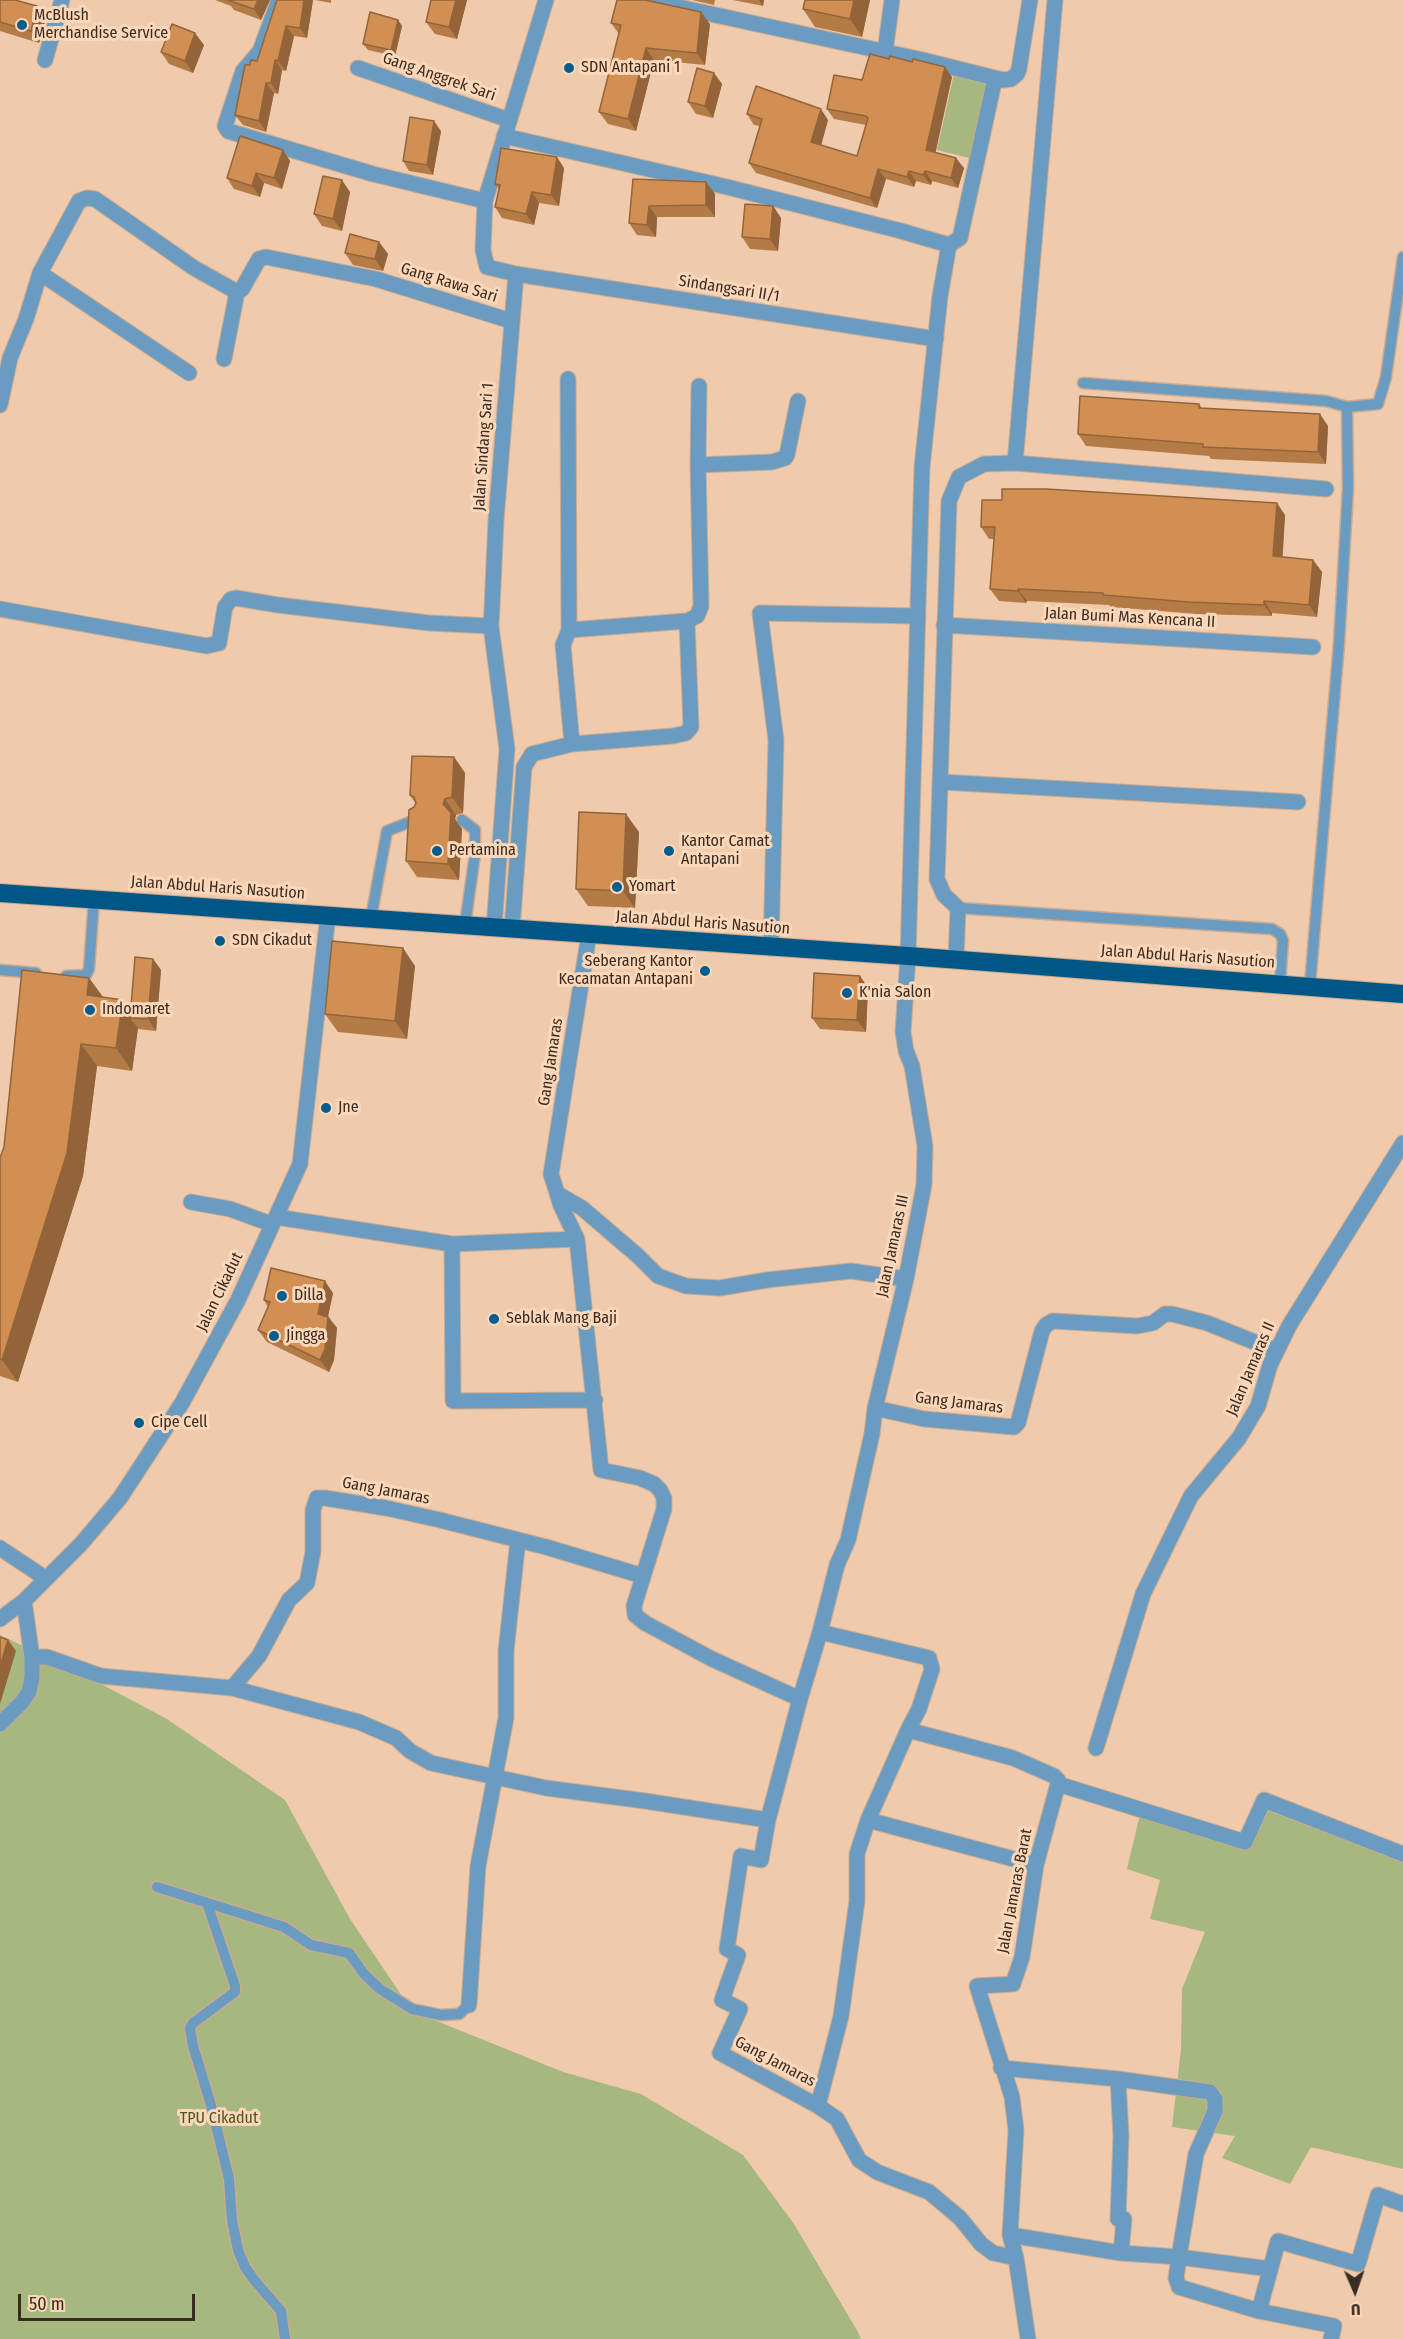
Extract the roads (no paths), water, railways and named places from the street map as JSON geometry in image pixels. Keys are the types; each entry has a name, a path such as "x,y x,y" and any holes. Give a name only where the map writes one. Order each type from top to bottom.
{"highway":[{"name":"Jalan Abdul Haris Nasution","path":"0,893 908,956 1310,985 1403,994"}],"street":[{"path":"45,60 62,0"},
{"path":"279,0 260,51 243,72 225,126 228,131 373,174 485,201"},
{"path":"516,274 487,267 483,250 485,201 546,0"},
{"path":"646,0 995,78 1011,79 1017,74 1030,0"},
{"path":"885,52 892,0"},
{"path":"1015,463 1055,0"},
{"name":"Gang Anggrek Sari","path":"358,68 509,120"},
{"path":"504,136 727,187 949,245 960,238 995,78"},
{"path":"0,405 10,358 26,319 40,273 79,201 87,198 95,199 194,268 237,292 224,359"},
{"name":"Jalan Jamaras III","path":"820,1632 837,1565 848,1540 872,1434 874,1408 906,1279 924,1185 925,1146 912,1066 903,1041 908,956 922,467 940,296 949,245"},
{"name":"Gang Rawa Sari","path":"237,292 243,289 259,259 266,257 376,279 511,321"},
{"path":"40,273 189,373"},
{"name":"Jalan Sindang Sari 1","path":"503,928 507,749 491,626 496,520 516,274"},
{"name":"Sindangsari II/1","path":"516,274 936,339"},
{"path":"568,379 569,630 563,645 572,744"},
{"path":"569,630 687,621 697,616 701,606 699,386"},
{"path":"698,465 772,462 785,458 798,401"},
{"path":"956,960 958,908 944,895 937,879 949,501 959,477 984,464 1015,463 1326,489"},
{"path":"0,609 207,646 219,643 225,607 231,599 236,598 429,623 491,626"},
{"path":"771,948 776,740 760,613 917,616"},
{"path":"503,928 524,767 532,754 572,744 686,733 692,727 687,621"},
{"name":"Jalan Bumi Mas Kencana II","path":"944,625 1313,647"},
{"path":"940,782 1298,802"},
{"name":"Jalan Cikadut","path":"0,1619 24,1601 81,1544 120,1498 182,1402 238,1300 300,1164 328,915"},
{"name":"Gang Jamaras","path":"589,934 551,1174 577,1239 601,1470 647,1481 660,1490 664,1498 664,1509 634,1606 635,1615 712,1659 800,1699"},
{"name":"Jalan Jamaras II","path":"1096,1748 1143,1594 1191,1496 1239,1438 1258,1406 1270,1365 1289,1326 1403,1143"},
{"path":"558,1194 582,1208 658,1276 686,1286 720,1288 767,1280 851,1271 906,1279"},
{"path":"191,1202 230,1209 273,1221 452,1244 577,1239"},
{"path":"452,1244 453,1401 595,1400"},
{"name":"Gang Jamaras","path":"874,1408 924,1419 1014,1427 1018,1423 1042,1331 1053,1321 1137,1326 1153,1323 1165,1314 1172,1314 1207,1323 1277,1351"},
{"name":"Gang Jamaras","path":"232,1688 259,1656 289,1600 307,1583 313,1552 313,1510 317,1498 386,1508 518,1540 643,1576"},
{"path":"469,2005 478,1866 506,1718 506,1651 518,1540"},
{"path":"0,1548 45,1578"},
{"path":"0,1724 29,1692 32,1677 32,1657 24,1601"},
{"path":"818,2106 841,2016 856,1911 857,1854 868,1820 919,1709 932,1668 929,1658 820,1632"},
{"name":"Gang Jamaras","path":"820,1632 768,1820 761,1860 741,1856 727,1949 738,1955 722,2000 740,2009 720,2053 818,2106 837,2119 860,2160 877,2172 929,2192 960,2218 981,2244 993,2253 1016,2258"},
{"path":"32,1657 47,1657 101,1676 232,1688 359,1722 396,1738 410,1751 431,1763 546,1788 768,1820"},
{"path":"908,1730 1013,1758 1054,1776 1058,1784 1245,1842 1264,1800 1403,1854"},
{"name":"Jalan Jamaras Barat","path":"1028,2339 1016,2258 1010,2235 1017,2130 1012,2097 977,1986 1013,1984 1022,1957 1036,1865 1058,1784"},
{"path":"868,1820 1036,1865"},
{"path":"1001,2068 1118,2079 1210,2092 1215,2099 1215,2111 1196,2154 1176,2278 1179,2287 1259,2311 1334,2326 1331,2339"},
{"path":"1118,2079 1120,2136 1118,2219 1124,2219 1121,2253"},
{"path":"1259,2311 1278,2241 1358,2264 1378,2195 1403,2204"},
{"path":"1010,2235 1121,2253 1179,2257 1270,2269"}],"lane":[{"path":"1083,383 1326,401 1347,407 1378,404 1386,377 1403,257"},
{"path":"1310,985 1342,595 1348,488 1347,407"},
{"path":"371,918 387,831 420,818"},
{"path":"462,820 475,830 475,854 465,925"},
{"path":"0,970 87,975 94,899"},
{"path":"958,908 1272,929 1280,934 1283,940 1280,983"},
{"path":"157,1887 284,1928 311,1945 349,1953 364,1974 380,1989 412,2009 441,2015 459,2014 469,2005"},
{"path":"207,1903 235,1986 235,1992 193,2023 190,2028 193,2046 212,2105 229,2179 232,2220 238,2250 245,2267 281,2311 285,2339"}],"place":[{"name":"McBlush Merchandise Service","path":"22,25"},
{"name":"SDN Antapani 1","path":"569,68"},
{"name":"Pertamina","path":"437,851"},
{"name":"Kantor Camat Antapani","path":"669,851"},
{"name":"Yomart","path":"617,887"},
{"name":"SDN Cikadut","path":"220,941"},
{"name":"Seberang Kantor Kecamatan Antapani","path":"705,971"},
{"name":"K'nia Salon","path":"847,993"},
{"name":"Indomaret","path":"90,1010"},
{"name":"Jne","path":"326,1108"},
{"name":"Dilla","path":"282,1296"},
{"name":"Seblak Mang Baji","path":"494,1319"},
{"name":"Jingga","path":"274,1336"},
{"name":"Cipe Cell","path":"139,1423"}],"park label":[{"name":"TPU Cikadut","path":"219,2119"}]}
